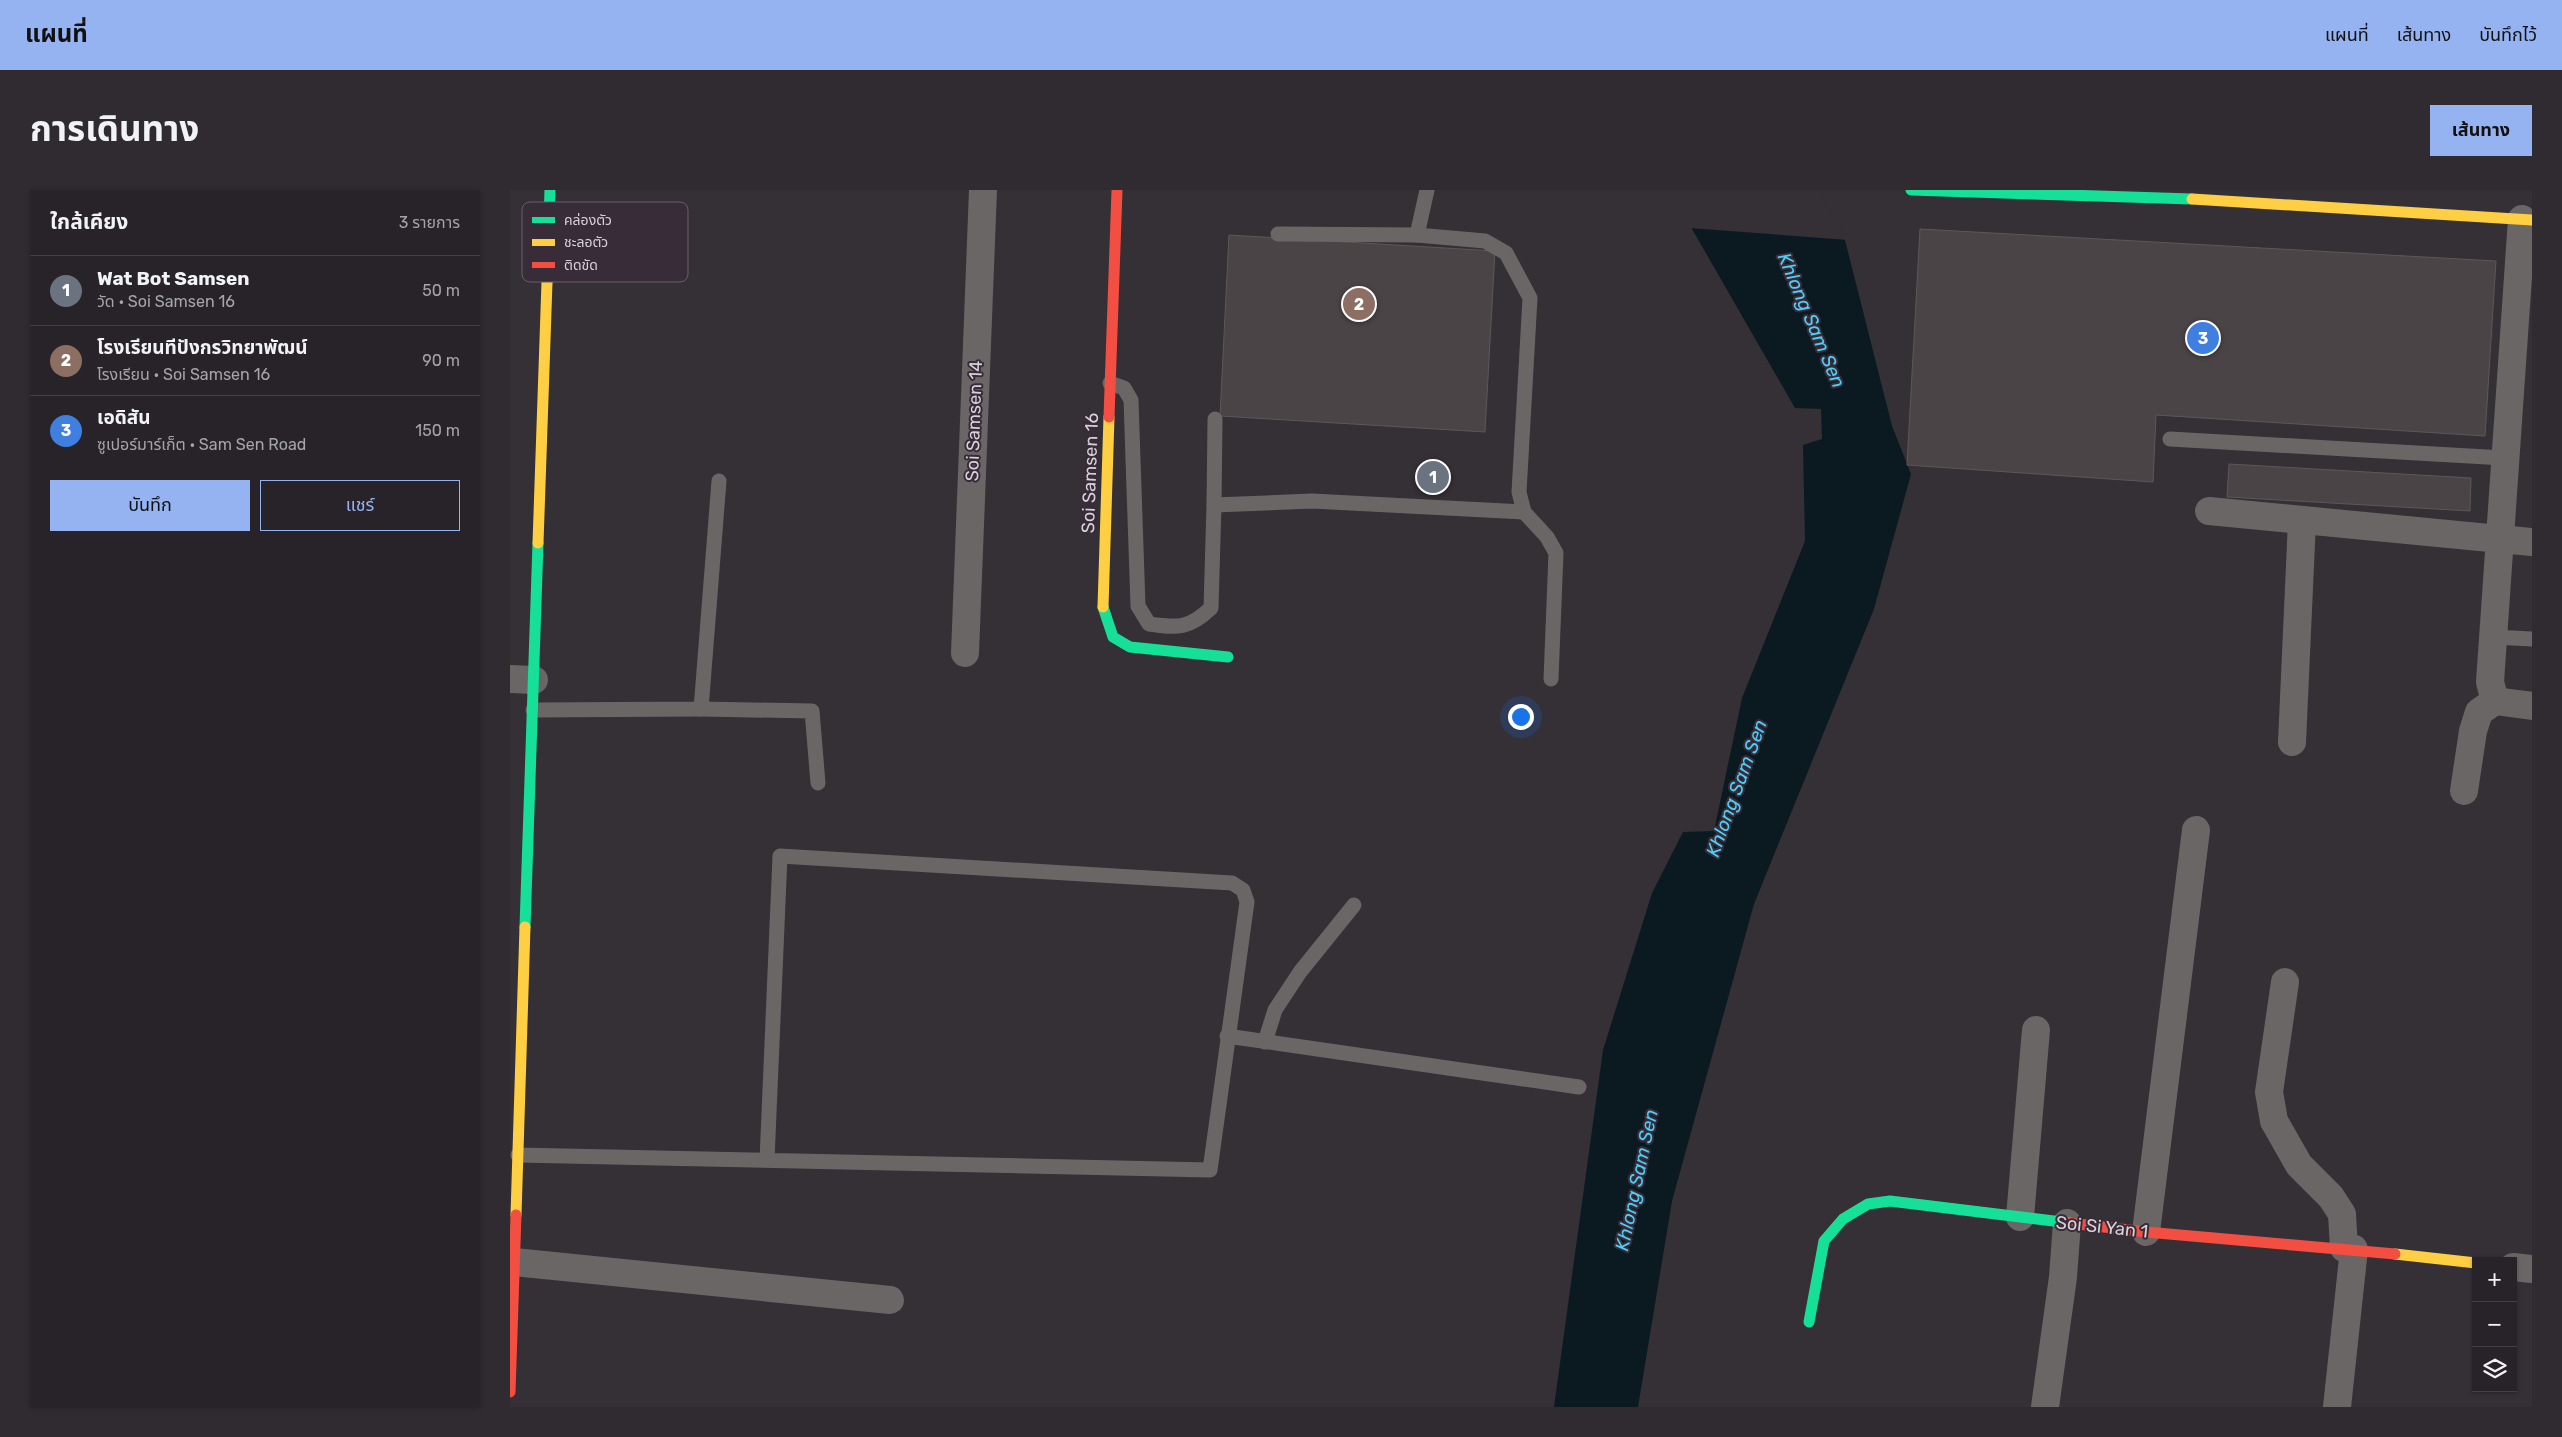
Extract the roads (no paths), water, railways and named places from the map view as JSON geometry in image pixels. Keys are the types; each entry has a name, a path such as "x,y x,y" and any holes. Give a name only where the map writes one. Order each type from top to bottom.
{"street":[{"name":"Soi Samsen 14","path":"965,653 983,190"},
{"name":"Soi Samsen 16","path":"1118,190 1102,609 1113,637 1130,647 1228,657"},
{"path":"1911,190 2168,194 2527,220 2504,458 2490,682 2495,701"},
{"path":"510,1392 518,1155 515,1124 533,710 522,680 545,282"},
{"path":"2209,511 2532,542"},
{"path":"2292,742 2302,521"},
{"path":"2464,791 2473,731 2479,712 2495,701 2532,706"},
{"path":"2146,1232 2196,830"},
{"path":"2285,982 2269,1092 2274,1121 2300,1165 2331,1197 2342,1214 2349,1249 2337,1407"},
{"path":"2020,1217 2036,1030"},
{"name":"Soi Si Yan 1","path":"1809,1322 1824,1241 1843,1219 1868,1204 1890,1201 2146,1232 2472,1262"},
{"path":"2045,1407 2063,1278 2067,1223"},
{"path":"514,1262 890,1300"},
{"path":"2517,1267 2532,1269"}],"lane":[{"path":"1417,235 1427,190"},
{"path":"1278,234 1417,235 1484,241 1506,253 1530,298 1518,480 1524,512 1547,537 1556,553 1551,679"},
{"path":"1110,383 1120,384 1131,400 1138,606 1148,624 1173,628 1197,622 1211,608 1215,419"},
{"path":"2170,439 2504,458"},
{"path":"701,708 719,481"},
{"path":"1214,505 1312,502 1524,512"},
{"path":"2493,637 2532,639"},
{"path":"533,710 701,708 812,711 818,783"},
{"path":"518,1155 1210,1170 1247,902 1243,890 1232,883 780,856 767,1160"},
{"path":"1265,1042 1275,1010 1300,972 1354,905"},
{"path":"1227,1036 1579,1087"}],"water":[{"name":"Khlong Sam Sen","path":"1673,190 1815,190 1845,240 1892,426 1911,474 1874,609 1754,904 1672,1201 1638,1407 1554,1407 1603,1050 1652,893 1683,832 1714,831 1742,698 1805,541 1803,445 1822,439 1821,409 1795,408 1692,229"}],"place":[{"name":"โรงเรียนทีปังกรวิทยาพัฒน์","path":"1359,304"},
{"name":"เอดิสัน","path":"2203,338"},
{"name":"Wat Bot Samsen","path":"1433,477"}]}
